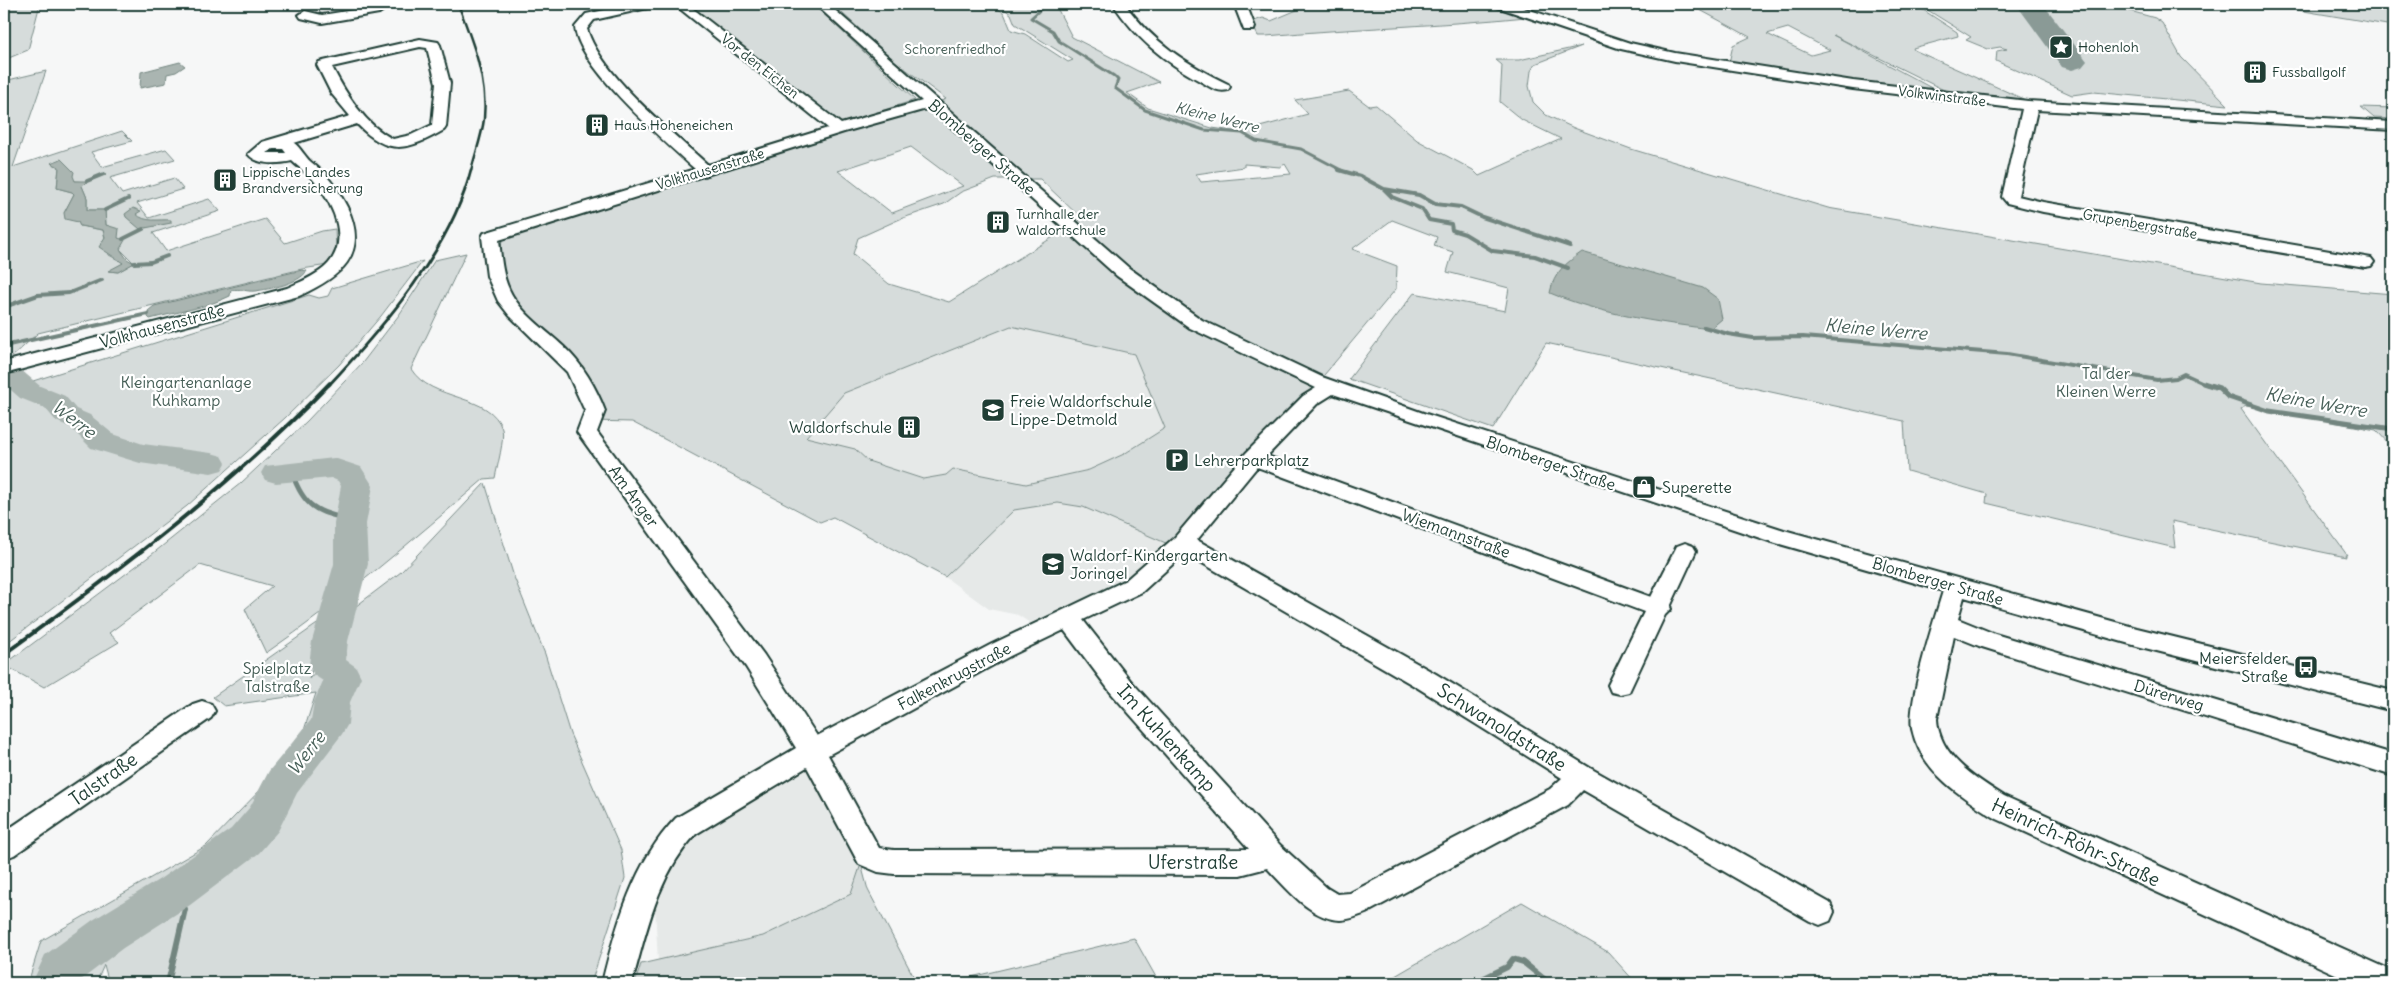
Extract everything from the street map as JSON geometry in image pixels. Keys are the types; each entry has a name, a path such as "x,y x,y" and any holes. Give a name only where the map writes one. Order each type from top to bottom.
{"street":[{"path":"305,15 322,19 379,9 377,4"},
{"path":"580,4 590,17"},
{"path":"648,4 590,17 581,30 586,44 602,68 647,115 706,170"},
{"name":"Vor den Eichen","path":"680,4 839,129"},
{"name":"Blomberger Straße","path":"821,4 1118,267 1175,311 1218,336 1331,387 1631,490 1777,536 1955,587 2175,646 2393,701"},
{"path":"1120,4 1126,14 1158,49 1184,68 1223,87 1221,87"},
{"path":"1240,4 1249,27"},
{"name":"Volkwinstraße","path":"1501,4 1626,46 1675,57 1854,85 2028,105 2195,113 2393,126"},
{"path":"420,43 433,45 443,83 439,127 430,133 393,144 386,142 360,118 338,92 324,65 420,43"},
{"name":"Volkhausenstraße","path":"490,236 839,129 931,103"},
{"name":"Grupenbergstraße","path":"2028,105 2030,111 2010,197 2013,200 2043,207 2365,262"},
{"name":"Volkhausenstraße","path":"4,368 277,296 319,281 335,269 344,255 347,230 339,205 322,180 294,156 291,147 275,144 360,118"},
{"name":"Am Anger","path":"490,236 494,270 500,288 509,304 574,369 588,393 595,411 587,432 755,661 812,751"},
{"name":"Falkenkrugstraße","path":"617,983 652,873 659,857 672,839 686,826 812,751 1001,650 1069,619 1134,586 1184,542 1253,458 1310,400 1331,387"},
{"name":"Wiemannstraße","path":"1253,458 1659,609"},
{"name":"Schwanoldstraße","path":"1184,542 1427,680 1581,776 1820,912"},
{"path":"1620,684 1659,609 1685,551"},
{"name":"Heinrich-Röhr-Straße","path":"1955,587 1924,718 1924,728 1929,741 1945,765 1963,784 2006,811 2387,983"},
{"name":"Im Kuhlenkamp","path":"1069,619 1121,688 1270,853"},
{"name":"Dürerweg","path":"1946,624 1987,640 2393,765"},
{"name":"Talstraße","path":"4,847 202,711"},
{"name":"Uferstraße","path":"812,751 865,851 878,860 894,862 1240,863 1257,860 1270,853"},
{"path":"1270,853 1321,900 1334,907 1345,907 1356,904 1560,797 1581,776"}],"shaded area":[{"path":"180,62 185,66 176,72 167,74 166,83 140,88 141,72"},
{"path":"61,159 74,172 75,181 87,181 82,186 87,198 87,210 105,210 106,225 119,229 118,238 125,240 120,249 127,259 134,263 118,272 108,271 123,263 99,247 105,237 103,230 80,226 78,222 65,219 64,213 74,194 57,188 59,167 51,163"},
{"path":"133,208 141,211 136,214 144,219 171,220 171,223 140,229 125,214"},
{"path":"1582,252 1703,288 1718,299 1722,319 1710,329 1669,323 1608,312 1550,293 1557,274"},
{"path":"302,270 307,271 303,276 291,283 255,291 231,290 230,296 211,304 150,319 148,317 148,311 154,306"},
{"name":"Freie Waldorfschule Lippe-Detmold","path":"1011,326 1134,354 1165,428 1124,454 1089,470 1026,484 953,469 946,475 923,479 868,461 855,449 805,437 844,393"},
{"name":"Waldorf-Kindergarten Joringel","path":"1058,503 1083,507 1168,544 1143,569 1030,623 1018,615 989,609 945,577 1014,510"},
{"path":"809,769 861,864 852,894 763,936 658,961 655,908 673,862 693,836"}],"green space":[{"path":"4,4 40,4 28,50 4,60"},
{"path":"685,4 813,4 915,100 841,124"},
{"path":"832,4 991,4 1004,13 1011,30 1025,34 1068,62 1073,60 1015,24 1011,14 997,4 1055,4 1072,37 1159,82 1127,93 1148,108 1212,128 1241,132 1308,114 1295,100 1349,91 1369,106 1376,105 1417,140 1473,170 1479,176 1561,139 1522,120 1500,102 1502,65 1496,60 1519,60 1582,46 1535,64 1531,71 1529,86 1533,102 1546,115 1574,128 1631,149 1828,208 2261,283 2393,294 2393,448 2376,430 2246,406 2241,409 2347,555 2345,555 2346,557 2172,521 2175,548 1986,503 1987,494 1907,471 1904,421 1546,343 1493,429 1349,379 1414,293 1505,311 1509,288 1447,272 1453,252 1434,246 1437,237 1392,220 1352,249 1397,266 1396,289 1314,387 1226,478 1168,544 1083,507 1058,503 1014,510 945,577 833,517 820,522 632,422 591,421 596,392 514,302 500,268 502,235 921,109 946,99 896,62","holes":["911,147 963,186 892,213 838,171","1244,164 1280,167 1285,164 1291,174 1201,182 1196,174 1244,167","995,179 1040,179 1082,219 949,302 889,284 853,254 858,238 900,219 944,204 961,192","1011,326 1134,354 1165,428 1124,454 1089,470 1026,484 953,469 946,475 923,479 868,461 855,449 806,437 844,393"]},
{"path":"1311,4 1488,4 1526,17 1266,36 1258,36 1251,22 1263,18 1271,21"},
{"path":"1689,4 1914,4 1957,32 1958,36 1913,48 1914,50 2030,102 1954,95 1833,35 1939,92 1880,86 1729,63 1733,45 1750,37","holes":["1788,28 1830,50 1811,55 1767,34"]},
{"path":"1918,4 2105,4 2155,18 2162,23 2181,57 2228,105 2094,92 2072,95 1996,61 1997,51 2007,49 2000,47 1988,49 1966,40 1971,37"},
{"path":"2262,4 2393,4 2393,26"},
{"path":"46,71 13,167 122,131 132,141 91,152 102,167 166,149 175,159 110,178 122,194 174,178 183,189 137,203 149,218 209,199 220,211 153,233 166,251 265,219 285,243 322,231 335,229 336,251 328,265 302,269 38,333 10,359 4,361 4,81","holes":["58,160 75,181 86,182 82,186 87,198 87,210 105,210 106,225 118,238 120,249 134,263 118,272 109,271 124,263 109,255 103,230 80,226 78,222 64,213 74,194 57,188 59,167 51,163"]},
{"path":"2361,107 2393,108 2393,119 2374,118"},
{"path":"466,253 411,369 420,380 432,387 474,403 496,417 503,433 495,478 484,479 350,591 266,653 245,609 272,586 200,565 109,633 119,642 44,687 4,665 151,555 241,483 307,421 363,362 399,315 435,260"},
{"name":"Kleingartenanlage Kuhkamp","path":"423,261 381,316 339,365 285,418 187,506 4,645 4,390 309,295 319,298 328,296 332,288"},
{"name":"Spielplatz Talstraße","path":"485,483 514,577 545,654 570,734 621,850 625,878 591,983 109,983 104,965 96,983 28,983 41,941 206,846 297,752 316,693 224,706 213,697 330,615 309,679 334,650 347,613 401,572"},
{"path":"861,864 868,890 917,983 635,983 641,964 763,936 851,894"},
{"path":"1522,902 1608,952 1636,983 1383,983"},
{"path":"1134,938 1157,979 1175,983 946,983"}],"waterway":[{"name":"Kleine Werre","path":"1043,4 1042,8 1031,18 1053,31 1059,41 1114,76 1118,80 1115,88 1145,110 1204,130 1242,133 1256,141 1301,149 1343,171"},
{"name":"Kleine Werre","path":"1339,170 1360,176 1384,189"},
{"path":"87,181 104,174"},
{"name":"Kleine Werre","path":"1384,189 1419,195 1435,204 1461,207 1482,217 1570,246"},
{"name":"Kleine Werre","path":"1384,189 1392,197 1422,209 1429,220 1451,224 1452,230 1465,234 1493,251 1535,256 1568,268"},
{"path":"105,210 128,199"},
{"path":"123,239 143,229"},
{"path":"134,263 151,262 167,256"},
{"path":"4,307 38,295 69,293 102,280"},
{"path":"4,346 148,314"},
{"name":"Kleine Werre","path":"1704,327 1728,334 1753,338 1803,337 2007,354 2157,380 2176,378 2184,374 2205,384"},
{"name":"Werre","path":"4,370 30,392 55,402 66,415 80,421 102,441 140,453 211,463"},
{"name":"Kleine Werre","path":"2205,384 2219,388 2228,397 2269,411 2393,429"},
{"name":"Werre","path":"54,983 61,969 108,934 175,892 245,841 264,819 283,782 329,724 332,702 343,677 327,665 330,641 351,564 350,524 357,486 350,474 334,468 276,473"},
{"path":"292,473 301,494 313,507 351,520"},
{"path":"168,983 185,909 175,892"},
{"path":"1474,983 1507,967 1513,959 1523,962 1549,983"}],"taxiway":[{"path":"2029,4 2072,61"}],"railway":[{"path":"458,4 478,60 484,90 484,119 471,171"},
{"path":"329,385 393,312 432,257 448,229 461,200 471,170"},
{"path":"7,652 133,558 215,491 254,457 330,383"},
{"path":"4,654 8,651"}],"place":[{"name":"Hohenloh","path":"2061,47"},
{"name":"Fussballgolf","path":"2255,72"},
{"name":"Haus Hoheneichen","path":"597,125"},
{"name":"Lippische Landes Brandversicherung","path":"225,180"},
{"name":"Turnhalle der Waldorfschule","path":"998,222"},
{"name":"Freie Waldorfschule Lippe-Detmold","path":"993,410"},
{"name":"Waldorfschule","path":"909,427"},
{"name":"Lehrerparkplatz","path":"1177,460"},
{"name":"Superette","path":"1644,487"},
{"name":"Waldorf-Kindergarten Joringel","path":"1053,564"},
{"name":"Meiersfelder Straße","path":"2306,667"}],"park label":[{"name":"Schorenfriedhof","path":"955,49"},
{"name":"Tal der Kleinen Werre","path":"2106,382"}]}
